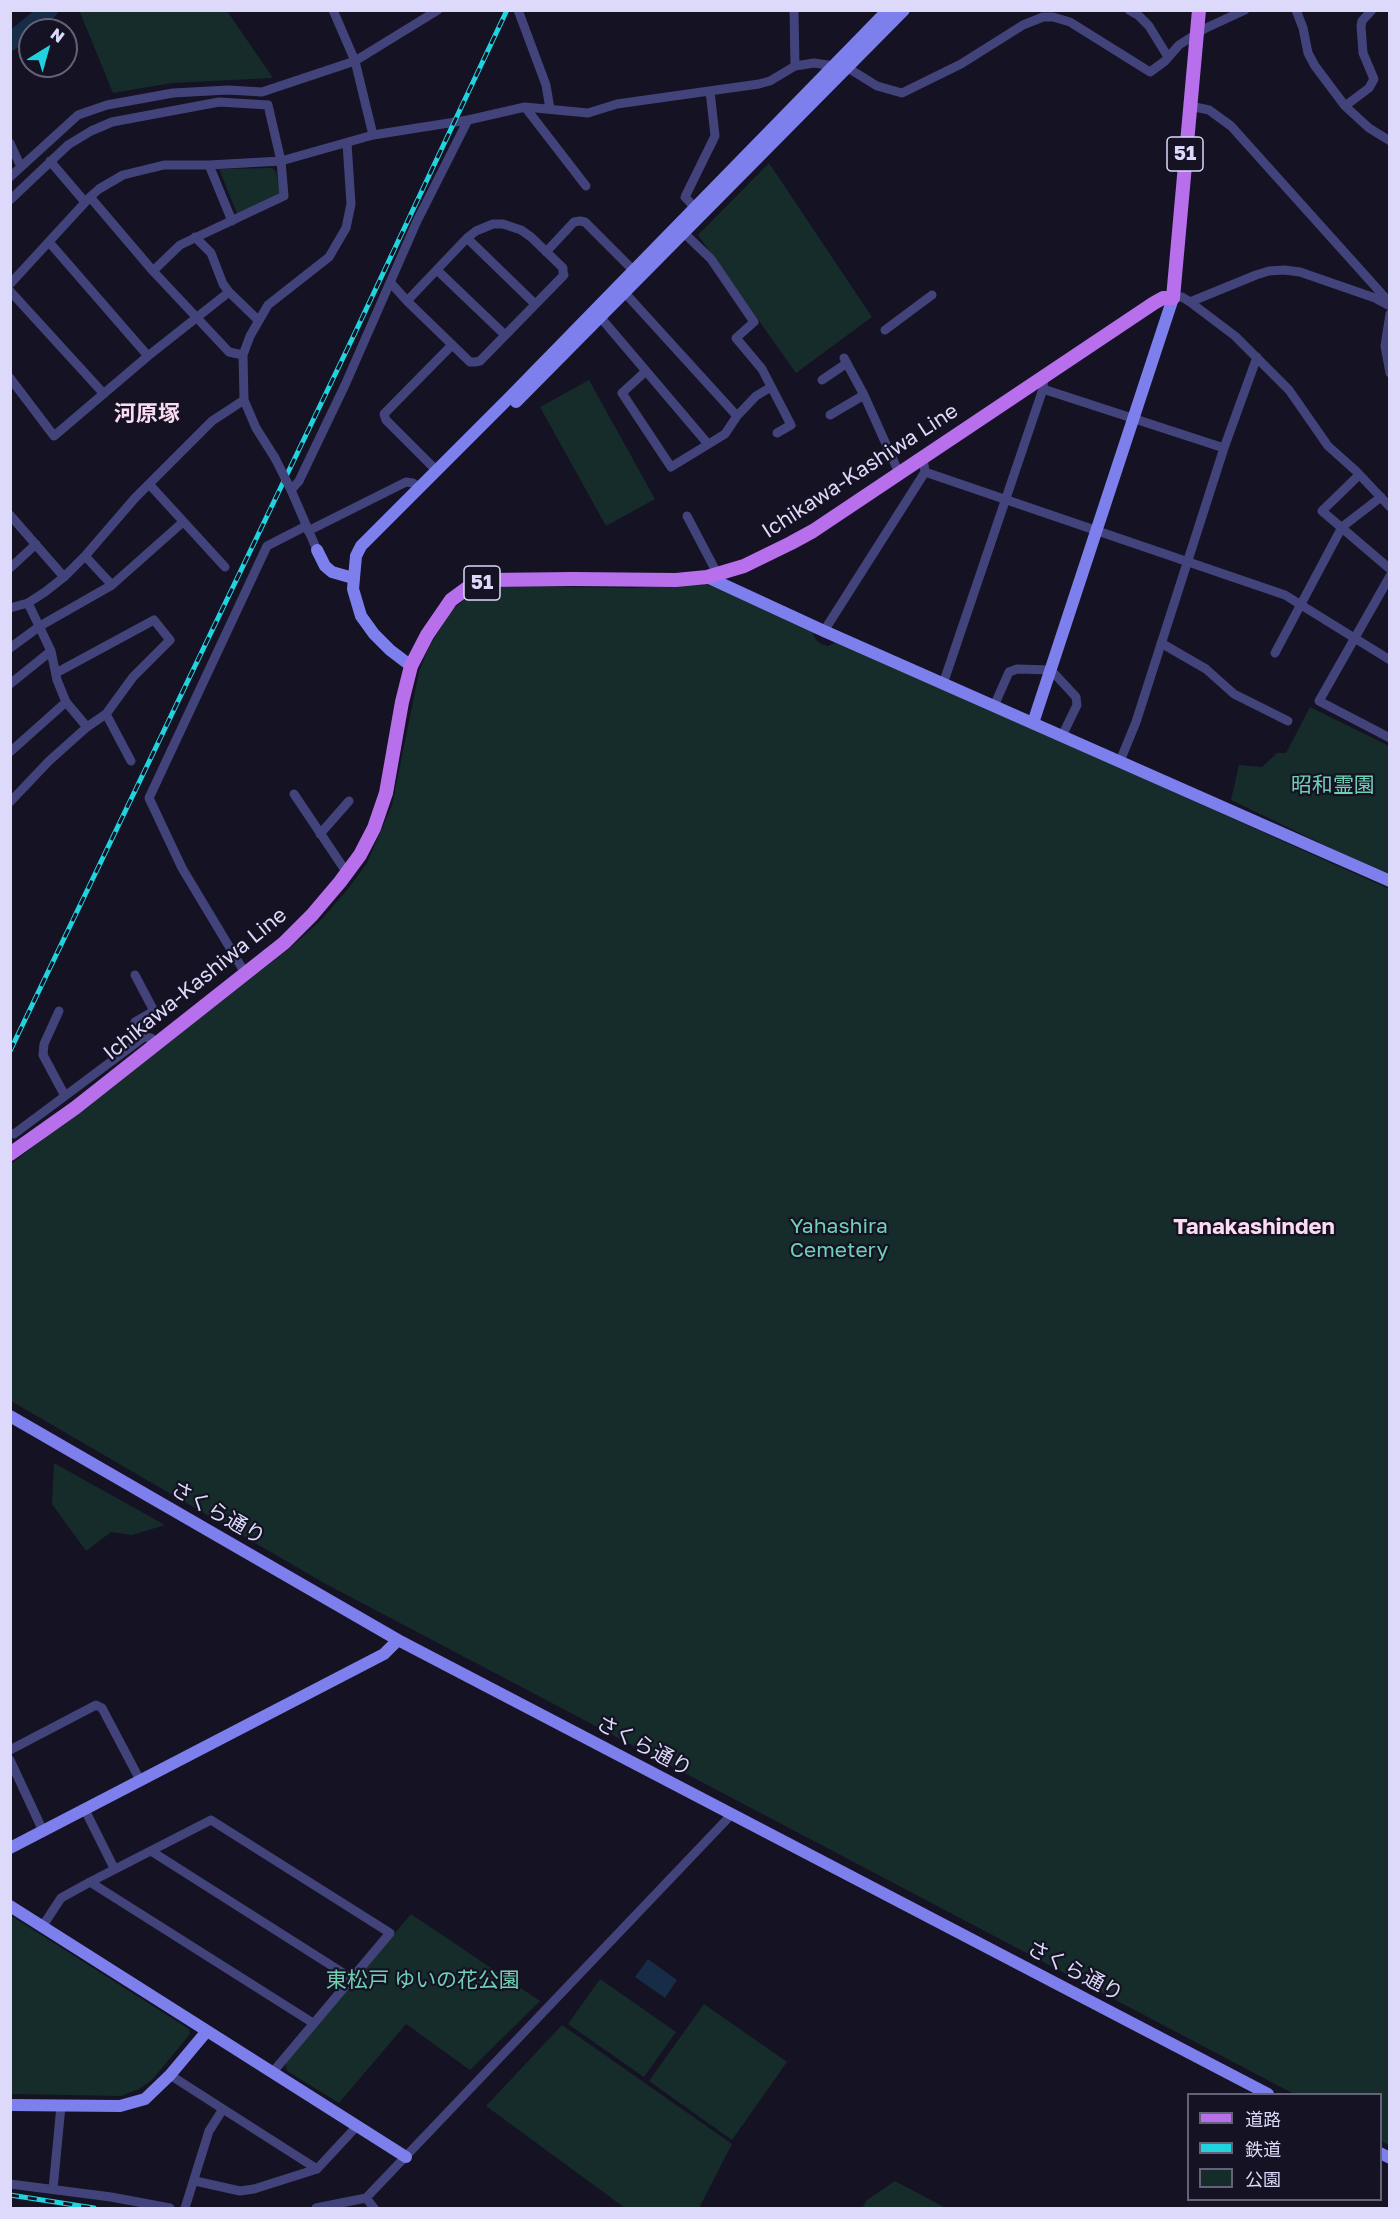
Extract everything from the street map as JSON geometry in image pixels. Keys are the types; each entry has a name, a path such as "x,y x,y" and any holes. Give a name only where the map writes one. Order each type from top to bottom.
{"main road":[{"name":"51","path":"1173,298 1199,10"},
{"name":"Ichikawa-Kashiwa Line","path":"10,1155 75,1108 150,1040 284,943 312,915 347,873 360,855 374,828 386,794 402,702 411,666 427,635 451,600 466,589 488,580 676,580 713,576 744,566 791,543 923,457 1043,383 1154,303 1163,298 1173,298"}],"street":[{"path":"333,10 355,61 373,135"},
{"path":"10,177 78,115 107,105 173,93 228,90 262,92 355,61 438,10"},
{"path":"518,10 546,85 550,109"},
{"path":"794,10 795,66"},
{"path":"411,666 374,634 361,616 355,601 353,578 356,556 367,537 437,471 888,10"},
{"path":"353,578 367,550 375,540 601,318 904,10"},
{"path":"1129,10 1149,26 1168,57"},
{"path":"10,284 87,200 123,175 164,165 281,161 373,135 468,120 525,107 588,113 617,104 770,81 795,66 814,63 848,68 877,87 902,93 961,64 1023,25 1043,17 1053,16 1070,22 1150,72 1179,45 1245,10"},
{"path":"1296,10 1303,28 1308,53 1345,106 1369,128 1389,141"},
{"path":"1345,106 1370,88 1374,79 1363,53 1361,26 1362,21 1372,10"},
{"path":"694,207 685,197 715,136 710,91"},
{"path":"10,200 50,161 83,136 112,122 219,102 268,105 281,161 284,196 180,245 153,271"},
{"path":"1190,106 1209,110 1231,126 1389,304"},
{"path":"525,107 586,186"},
{"path":"291,490 299,481 417,221 468,120"},
{"path":"10,143 21,167"},
{"path":"347,143 351,204 346,228 329,257 268,305 258,320 243,356 244,400 256,428 275,458 325,566 332,572 353,578"},
{"path":"50,161 230,352 243,356"},
{"path":"209,165 232,221"},
{"path":"546,252 574,222 580,220 585,222 633,270"},
{"path":"390,282 407,301 470,362 475,362 480,361 564,275 563,268 521,230 502,224 483,227 467,238 407,301"},
{"path":"684,234 711,259 754,322 736,338 762,369 791,425 777,433"},
{"path":"195,237 210,253 223,284 229,292 258,320"},
{"path":"467,238 535,304"},
{"path":"49,242 148,356"},
{"path":"437,270 505,335"},
{"path":"1190,302 1256,275 1284,270 1300,272 1389,304"},
{"path":"10,291 104,394"},
{"path":"10,378 54,436 148,356 229,292"},
{"path":"625,293 737,416"},
{"path":"885,330 933,295"},
{"path":"1033,723 1173,298 1182,297 1190,302 1257,357 1288,390 1328,446 1389,507"},
{"path":"1389,314 1385,346 1389,373"},
{"path":"601,318 708,444"},
{"path":"437,471 386,420 384,414 452,345"},
{"path":"1120,761 1136,722 1224,448 1257,357"},
{"path":"822,380 845,361 864,395 899,473"},
{"path":"646,371 622,393 671,467 725,434 737,416 756,396 771,387"},
{"path":"943,684 1006,501 1043,383 1133,419 1224,448"},
{"path":"830,416 864,395"},
{"path":"10,608 28,603 64,577 149,484 212,421 244,400"},
{"path":"824,631 925,472 923,457"},
{"path":"925,472 1285,595 1389,660"},
{"path":"1359,475 1322,511 1389,569"},
{"path":"245,973 182,868 149,798 267,546 406,482 413,483 418,488"},
{"path":"149,484 225,567"},
{"path":"1275,652 1342,527 1381,497"},
{"path":"10,515 64,577"},
{"path":"687,516 713,576 824,631 1389,881"},
{"path":"10,648 40,626 112,585 183,522"},
{"path":"10,568 36,544"},
{"path":"85,556 112,585"},
{"path":"1389,576 1319,701 1389,738"},
{"path":"28,603 51,651 66,702 87,727"},
{"path":"10,802 49,761 87,727 106,714 133,677 170,640 154,620 56,673"},
{"path":"1161,643 1206,669 1234,694 1288,721"},
{"path":"10,684 51,651"},
{"path":"994,706 1009,672 1017,669 1051,670 1076,697 1077,705 1062,736"},
{"path":"10,752 66,702"},
{"path":"106,714 131,761"},
{"path":"294,794 347,873"},
{"path":"320,834 349,801"},
{"path":"10,1133 14,1134 65,1096 150,1040 135,1022 154,1011 135,975"},
{"path":"59,1011 44,1044 43,1055 65,1096"},
{"name":"さくら通り","path":"10,1416 398,1640 1266,2093"},
{"path":"10,1848 384,1654 398,1640"},
{"path":"10,1750 96,1705 102,1708 140,1780"},
{"path":"10,1760 43,1832"},
{"path":"85,1810 114,1868"},
{"path":"316,2208 366,2198 732,1814"},
{"path":"42,1927 61,1898 114,1868 211,1820 390,1933 272,2073"},
{"path":"151,1851 351,1978"},
{"path":"90,1882 314,2023"},
{"path":"10,1906 406,2157"},
{"path":"10,2105 120,2106 135,2102 150,2095 207,2031"},
{"path":"170,2075 317,2169"},
{"path":"53,2189 62,2106"},
{"path":"185,2208 209,2131 224,2109"},
{"path":"195,2181 240,2191 255,2189 317,2169 357,2126"},
{"path":"10,2184 111,2197 170,2208"},
{"path":"366,2198 374,2208"}],"green space":[{"path":"79,10 227,11 273,78 172,83 113,93"},
{"path":"769,163 872,317 796,373 698,235"},
{"path":"272,168 276,172 281,194 238,216 219,169"},
{"path":"589,380 655,499 606,526 540,407"},
{"name":"Yahashira Cemetery","path":"706,584 811,629 816,640 821,644 828,646 838,641 1389,889 1389,2145 1382,2142 1382,2093 1292,2093 324,1583 11,1401 11,1164 290,948 320,921 347,890 367,863 392,805 419,672 429,647 452,610 470,595 488,588 505,586 633,588"},
{"name":"昭和霊園","path":"1310,707 1389,746 1389,876 1231,800 1239,765 1262,767 1277,753 1286,753"},
{"path":"54,1463 165,1525 132,1535 111,1532 86,1551 52,1504"},
{"name":"東松戸 ゆいの花公園","path":"411,1914 540,2001 470,2070 406,2024 339,2103 287,2071 285,2063"},
{"path":"10,1915 189,2029 190,2034 152,2080 139,2089 121,2096 11,2094"},
{"path":"600,1979 676,2032 644,2077 568,2024"},
{"path":"704,2004 787,2062 732,2140 649,2081"},
{"path":"562,2025 732,2144 699,2208 625,2208 486,2106"},
{"path":"895,2181 946,2208 862,2208 867,2200"}],"water":[{"path":"648,1959 677,1980 665,1998 635,1977"}],"waterway":[{"path":"10,42 49,10"}],"railway":[{"path":"10,1051 354,335 507,10"},
{"path":"10,2195 94,2208"}],"district":[{"name":"河原塚","path":"147,414"},
{"name":"Tanakashinden","path":"1254,1227"}]}
